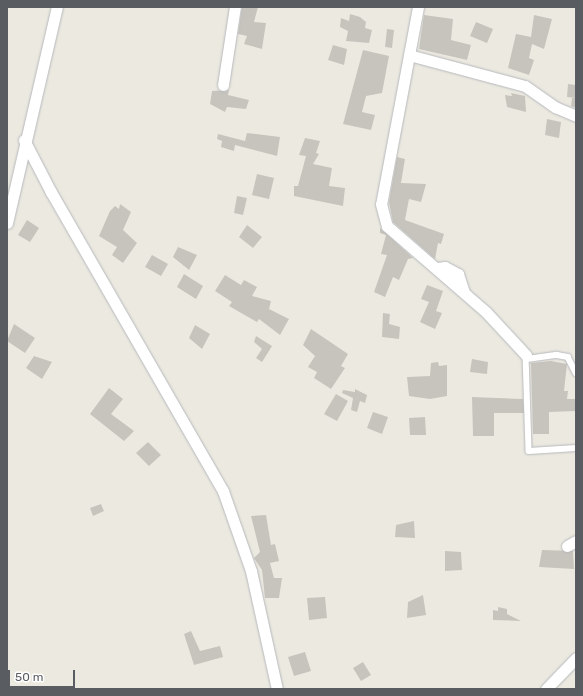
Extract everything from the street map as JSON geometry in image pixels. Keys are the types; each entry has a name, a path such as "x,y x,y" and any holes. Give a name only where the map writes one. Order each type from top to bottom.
{"street":[{"path":"7,223 24,140 57,7"},
{"path":"223,84 235,7"},
{"path":"418,7 381,204 387,226 437,268 456,290 464,292 526,357"},
{"path":"409,55 525,86 555,107 576,116"},
{"path":"24,140 51,192 223,491 251,571 277,689"},
{"path":"546,689 576,658"}],"lane":[{"path":"576,372 568,357 557,355 526,357 526,439 529,451 576,448"}],"building":[{"path":"242,7 258,7 254,22 266,23 262,49 244,44 247,36 238,34"},
{"path":"350,14 360,17 366,22 365,28 372,30 369,43 346,41 348,31 340,27 341,18 349,21"},
{"path":"424,15 453,19 451,40 471,45 467,60 419,49"},
{"path":"534,15 552,19 544,49 532,44 529,58 534,60 529,75 508,68 516,34 531,37"},
{"path":"476,22 493,29 487,43 470,36"},
{"path":"387,29 394,30 392,48 385,47"},
{"path":"333,45 347,49 344,65 328,60"},
{"path":"363,50 389,56 382,93 366,96 362,112 375,115 371,130 343,124"},
{"path":"568,84 576,85 576,98 567,97"},
{"path":"229,90 228,95 249,100 246,109 227,107 225,112 210,104 212,91"},
{"path":"511,93 525,96 526,112 507,107 505,95 512,96"},
{"path":"572,98 576,98 576,108 571,106"},
{"path":"547,119 561,122 559,138 545,135"},
{"path":"247,133 280,137 277,156 235,145 234,151 221,147 222,141 217,139 218,134 245,141"},
{"path":"305,138 320,141 316,153 319,154 313,164 332,168 329,186 345,188 343,206 294,196 294,186 298,186 306,156 299,155"},
{"path":"397,157 405,159 401,183 426,184 421,202 409,199 405,220 444,234 441,244 438,243 435,259 393,222 389,202"},
{"path":"257,174 274,178 269,199 252,195"},
{"path":"237,196 247,198 243,215 234,213"},
{"path":"120,204 131,212 123,230 137,243 123,263 112,255 117,247 99,236 110,211 115,206 119,209"},
{"path":"27,220 39,228 30,242 18,235"},
{"path":"247,225 262,237 253,248 239,237"},
{"path":"380,228 413,258 408,259 399,280 393,277 385,297 374,292 387,255 381,254 386,235 380,233"},
{"path":"178,247 197,255 189,270 173,257"},
{"path":"152,255 168,264 161,276 145,267"},
{"path":"184,274 203,286 196,299 177,287"},
{"path":"225,275 241,285 244,280 257,287 252,296 271,301 269,309 289,319 280,335 259,319 257,322 229,306 232,302 215,291"},
{"path":"427,285 443,291 436,311 442,313 435,329 420,322 429,302 421,299"},
{"path":"383,313 390,314 389,324 400,327 399,339 382,337"},
{"path":"14,324 35,338 25,353 7,341"},
{"path":"195,325 210,334 202,349 189,338"},
{"path":"311,329 348,354 341,366 345,368 331,389 314,378 317,372 308,367 315,356 303,345"},
{"path":"256,336 272,346 262,362 256,358 262,349 254,342"},
{"path":"34,356 52,362 42,379 26,368"},
{"path":"472,359 488,362 487,374 470,372"},
{"path":"551,361 567,364 564,391 568,391 567,399 576,399 576,411 549,412 549,434 533,434 531,363"},
{"path":"438,362 439,366 447,365 447,396 430,399 409,396 407,377 430,376 431,363"},
{"path":"109,388 123,399 111,414 134,431 124,441 90,414"},
{"path":"355,389 367,395 365,403 360,401 357,412 351,410 353,398 342,393 343,390 355,392"},
{"path":"336,394 348,401 337,421 324,414"},
{"path":"472,397 523,399 524,413 494,413 494,436 473,436"},
{"path":"373,412 388,417 382,434 367,428"},
{"path":"425,417 426,435 410,435 409,418"},
{"path":"148,442 161,455 149,466 136,453"},
{"path":"101,504 104,511 93,516 90,508"},
{"path":"266,515 271,545 275,544 279,561 270,563 274,578 282,578 279,598 265,598 262,570 254,558 260,552 251,516"},
{"path":"414,521 415,538 395,537 396,525"},
{"path":"542,550 573,551 574,569 539,567"},
{"path":"445,551 461,552 462,570 445,571"},
{"path":"423,595 426,615 407,618 408,602"},
{"path":"325,597 327,618 309,620 307,598"},
{"path":"498,607 507,609 507,614 521,621 493,620 493,610 498,611"},
{"path":"191,631 200,651 220,646 223,657 194,665 184,634"},
{"path":"305,652 311,671 294,676 288,657"},
{"path":"363,662 371,675 361,681 353,668"}]}
